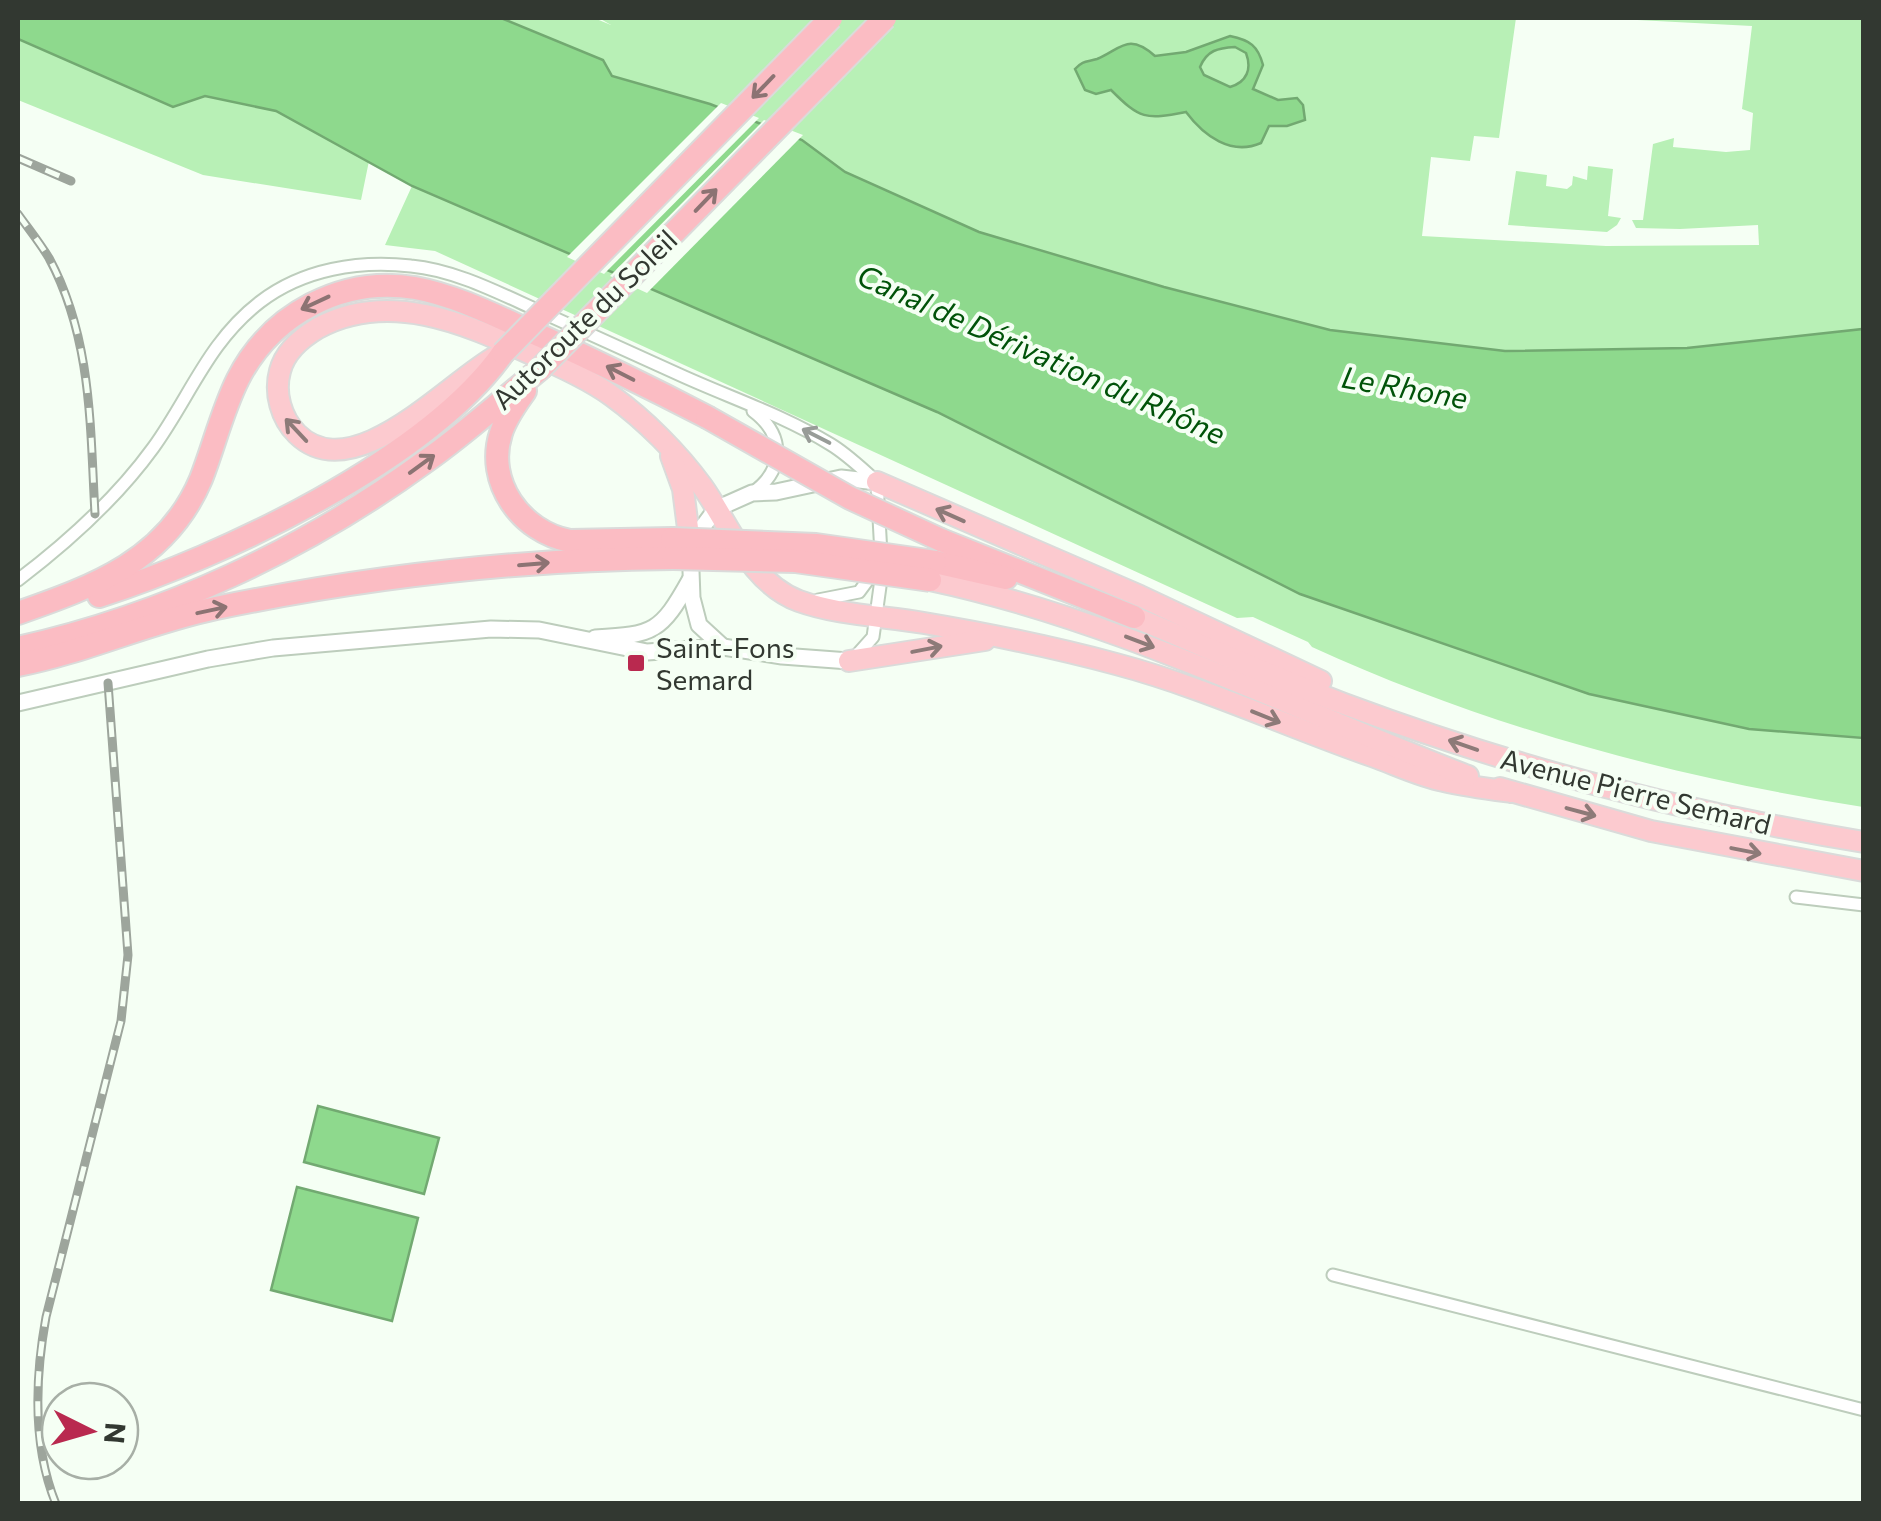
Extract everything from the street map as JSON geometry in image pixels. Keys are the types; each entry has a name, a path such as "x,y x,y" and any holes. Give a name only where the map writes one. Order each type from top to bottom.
{"highway":[{"name":"Autoroute du Soleil","path":"18,614 130,586 191,562 288,516 375,464 436,420 484,380 502,353 831,18"},
{"name":"Autoroute du Soleil","path":"18,648 107,624 226,579 306,538 428,460 540,370 885,18"},
{"path":"18,614 105,580 136,562 159,542 182,515 200,481 232,394 255,352 296,313 343,292 372,286 404,287 453,299 605,365 707,417 850,498 935,560 1005,597 1103,628 1357,734 1511,792"},
{"path":"502,353 473,370 402,425 356,447 330,450 311,444 292,428 279,402 281,366 289,352 323,326 350,316 402,311 475,329 574,373 623,405 703,487 765,580 785,595 804,602 1005,638 1160,677 1442,781 1511,792"},
{"path":"540,370 507,418 498,443 498,471 511,504 537,529 562,539 810,562 935,560 1134,616 1346,704 1413,726"},
{"path":"666,445 683,489 678,547"},
{"path":"877,482 1140,596 1413,726"},
{"path":"18,665 186,616 296,594 678,547"},
{"path":"849,661 1005,638"},
{"name":"Avenue Pierre Semard","path":"1413,726 1622,793 1720,816 1864,842"},
{"name":"Avenue Pierre Semard","path":"1511,792 1702,842 1864,872"}],"street":[{"path":"18,580 112,499 154,446 214,346 259,302 286,286 343,266 399,264 454,276 779,418 833,446 877,482 881,552 878,616 870,642 849,661 723,647 648,652 539,630 502,629 273,648 208,658 18,703"},
{"path":"745,405 767,424 778,452 772,472 752,493"},
{"path":"723,647 699,625 692,598 692,576 678,547 716,509 752,493 776,492 841,478 877,482"},
{"path":"804,602 860,592 870,580 881,552"},
{"path":"583,639 634,636 654,629 674,608 692,576"},
{"path":"1796,897 1864,905"},
{"path":"1333,1275 1864,1410"}],"shaded area":[{"path":"501,18 594,18 611,25 599,18 1516,18 1499,138 1474,136 1470,161 1431,157 1422,236 1606,246 1759,245 1758,225 1636,228 1632,220 1643,220 1653,144 1674,138 1673,147 1750,150 1753,113 1742,109 1752,26 1599,18 1863,18 1863,329 1687,348 1505,351 1330,330 1164,287 979,232 845,172 802,140 710,104 611,76 603,60"},
{"path":"18,39 173,107 205,96 276,111 369,161 361,200 203,175 18,100"},
{"path":"1588,166 1613,169 1608,216 1621,218 1617,225 1607,232 1508,225 1516,171 1547,175 1546,186 1567,189 1573,176 1587,180"},
{"path":"412,186 937,412 1300,594 1589,694 1749,729 1863,738 1863,807 1721,781 1582,746 1378,676 1253,617 1237,618 435,251 385,245"}],"water":[{"path":"18,18 501,18 603,60 612,76 710,104 802,140 845,172 979,232 1164,287 1330,330 1505,351 1687,348 1863,329 1863,738 1749,729 1589,694 1300,594 937,412 412,186 276,111 205,96 173,107 18,39"},
{"path":"1230,36 1248,42 1259,53 1263,65 1253,89 1278,100 1297,98 1303,105 1305,120 1269,126 1261,143 1229,145 1210,136 1186,112 1144,115 1111,90 1096,94 1085,90 1075,69 1131,44 1155,56 1186,52","holes":["1235,47 1246,53 1247,74 1230,87 1204,75 1200,67 1218,49"]},
{"path":"318,1106 439,1138 424,1194 304,1162"},
{"path":"297,1187 418,1218 392,1321 271,1290"}],"pier":[{"path":"721,103 759,118 604,274 567,257"},
{"path":"764,120 803,135 647,293 610,276"}],"railway":[{"path":"18,158 71,181"},
{"path":"18,214 49,258 74,319 90,415 95,514"},
{"path":"56,1504 39,1435 42,1340 121,1021 128,955 108,683"}],"place":[{"name":"Saint-Fons Semard","path":"636,663"}],"water label":[{"name":"Canal de Dérivation du Rhône","path":"1042,353"},
{"name":"Le Rhone","path":"1405,386"}]}
